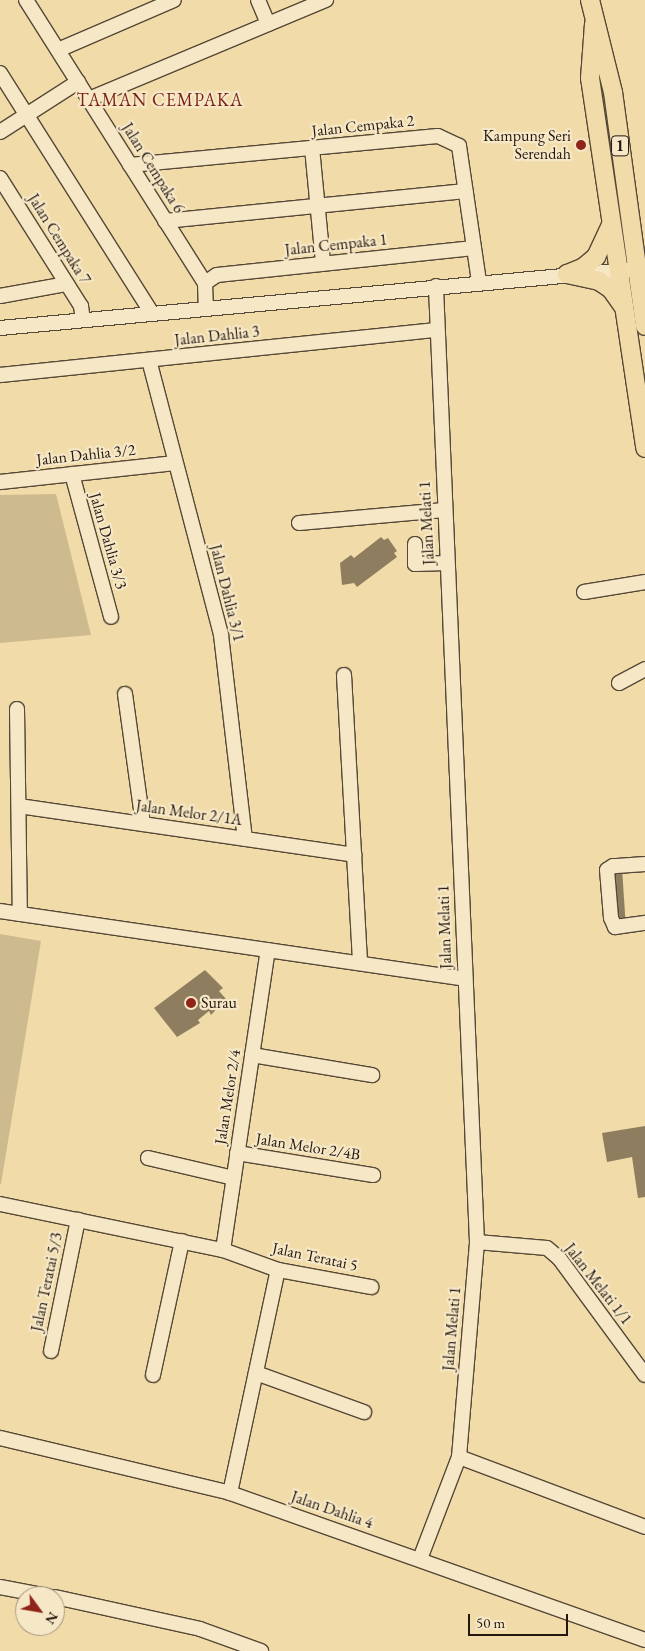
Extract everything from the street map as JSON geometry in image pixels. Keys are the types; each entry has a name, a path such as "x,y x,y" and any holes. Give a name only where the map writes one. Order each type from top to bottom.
{"main road":[{"name":"1","path":"590,0 594,24 613,92 645,326"},
{"name":"1","path":"594,24 590,78 645,448"},
{"path":"567,274 584,268 596,257 612,223"},
{"path":"567,274 598,281 611,289 624,306"}],"street":[{"name":"Jalan Cempaka 6","path":"28,0 88,99 205,283"},
{"path":"58,50 174,0"},
{"path":"258,0 268,24"},
{"path":"88,99 326,0"},
{"path":"0,73 152,313"},
{"path":"0,132 78,82"},
{"name":"Jalan Cempaka 2","path":"130,165 438,136 459,146 479,282"},
{"path":"312,148 323,263"},
{"name":"Jalan Cempaka 7","path":"0,178 81,306 83,320"},
{"path":"165,221 466,191"},
{"name":"Jalan Cempaka 1","path":"205,283 217,275 474,248"},
{"path":"0,328 479,282 636,270"},
{"path":"205,283 206,308"},
{"path":"0,296 67,284"},
{"name":"Jalan Melati 1","path":"420,1559 459,1457 477,1242 444,510 436,286"},
{"name":"Jalan Dahlia 3","path":"0,375 437,330"},
{"name":"Jalan Dahlia 3/1","path":"149,360 221,636 245,839"},
{"name":"Jalan Dahlia 3/2","path":"0,482 175,463"},
{"name":"Jalan Dahlia 3/3","path":"72,474 111,617"},
{"path":"298,523 444,510"},
{"path":"414,544 416,564 447,563"},
{"path":"584,592 645,582"},
{"path":"619,684 645,669"},
{"path":"344,675 360,963"},
{"path":"125,694 143,824"},
{"path":"17,709 20,914"},
{"name":"Jalan Melor 2/1A","path":"19,806 354,855"},
{"path":"645,864 613,866 607,870 611,918 615,927 645,923"},
{"path":"0,911 465,979"},
{"name":"Jalan Melor 2/4","path":"223,1250 268,950"},
{"path":"252,1054 372,1075"},
{"name":"Jalan Melor 2/4B","path":"238,1153 373,1176"},
{"path":"148,1158 234,1178"},
{"name":"Jalan Teratai 5","path":"0,1204 223,1250 278,1270 371,1287"},
{"name":"Jalan Teratai 5/3","path":"51,1351 78,1220"},
{"path":"153,1375 182,1241"},
{"name":"Jalan Melati 1/1","path":"477,1242 547,1248 559,1258 645,1375"},
{"path":"230,1493 278,1270"},
{"path":"256,1373 364,1412"},
{"name":"Jalan Dahlia 4","path":"0,1438 230,1493 645,1640"},
{"path":"459,1457 645,1527"},
{"path":"0,1587 15,1590"},
{"path":"65,1599 200,1629 261,1651"}],"shaded area":[{"path":"56,494 91,635 0,643 0,495"},
{"path":"0,934 41,941 1,1184 0,1184"}],"building":[{"path":"381,537 384,540 388,538 397,551 394,553 397,557 357,587 354,583 342,585 340,563 351,555 354,558"},
{"path":"622,868 626,929 610,930 606,869"},
{"name":"Surau","path":"205,970 223,988 219,991 226,999 211,1015 209,1011 198,1020 200,1023 177,1037 154,1008"},
{"path":"645,1126 645,1197 638,1198 632,1157 607,1162 602,1133"}],"place":[{"name":"Kampung Seri Serendah","path":"581,145"},
{"name":"Surau","path":"191,1003"}],"district":[{"name":"TAMAN CEMPAKA","path":"160,100"}]}
